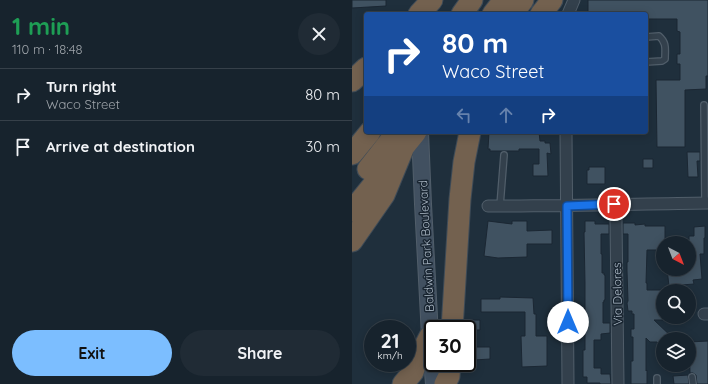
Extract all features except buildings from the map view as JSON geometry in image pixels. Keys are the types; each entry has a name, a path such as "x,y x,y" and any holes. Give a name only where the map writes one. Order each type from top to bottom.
{"highway":[{"path":"421,12 432,0"},
{"path":"463,12 472,0"},
{"path":"495,12 504,0"},
{"path":"514,12 523,0"},
{"path":"543,12 552,0"},
{"path":"352,82 364,70"},
{"path":"352,154 368,134"},
{"path":"352,188 400,140 412,134"},
{"path":"453,320 460,199 464,162 470,134"},
{"path":"352,211 400,140"},
{"path":"352,241 384,195 400,140"},
{"path":"403,384 413,372 424,348"},
{"path":"445,384 450,376 450,372"}],"main road":[{"path":"415,0 415,12"},
{"name":"Baldwin Park Boulevard","path":"420,134 429,320"},
{"name":"Baldwin Park Boulevard","path":"433,372 434,384"}],"street":[{"path":"569,12 574,0"},
{"path":"566,134 568,384"},
{"path":"488,206 706,203"},
{"name":"Via Delores","path":"614,204 616,220 618,384"}],"lane":[{"path":"648,37 659,36 663,40 665,43 665,59 662,62 648,62"},
{"path":"704,105 706,203"},
{"path":"500,206 504,155"},
{"path":"692,377 692,384"}],"route":[{"path":"568,322 567,206 614,204"}]}
